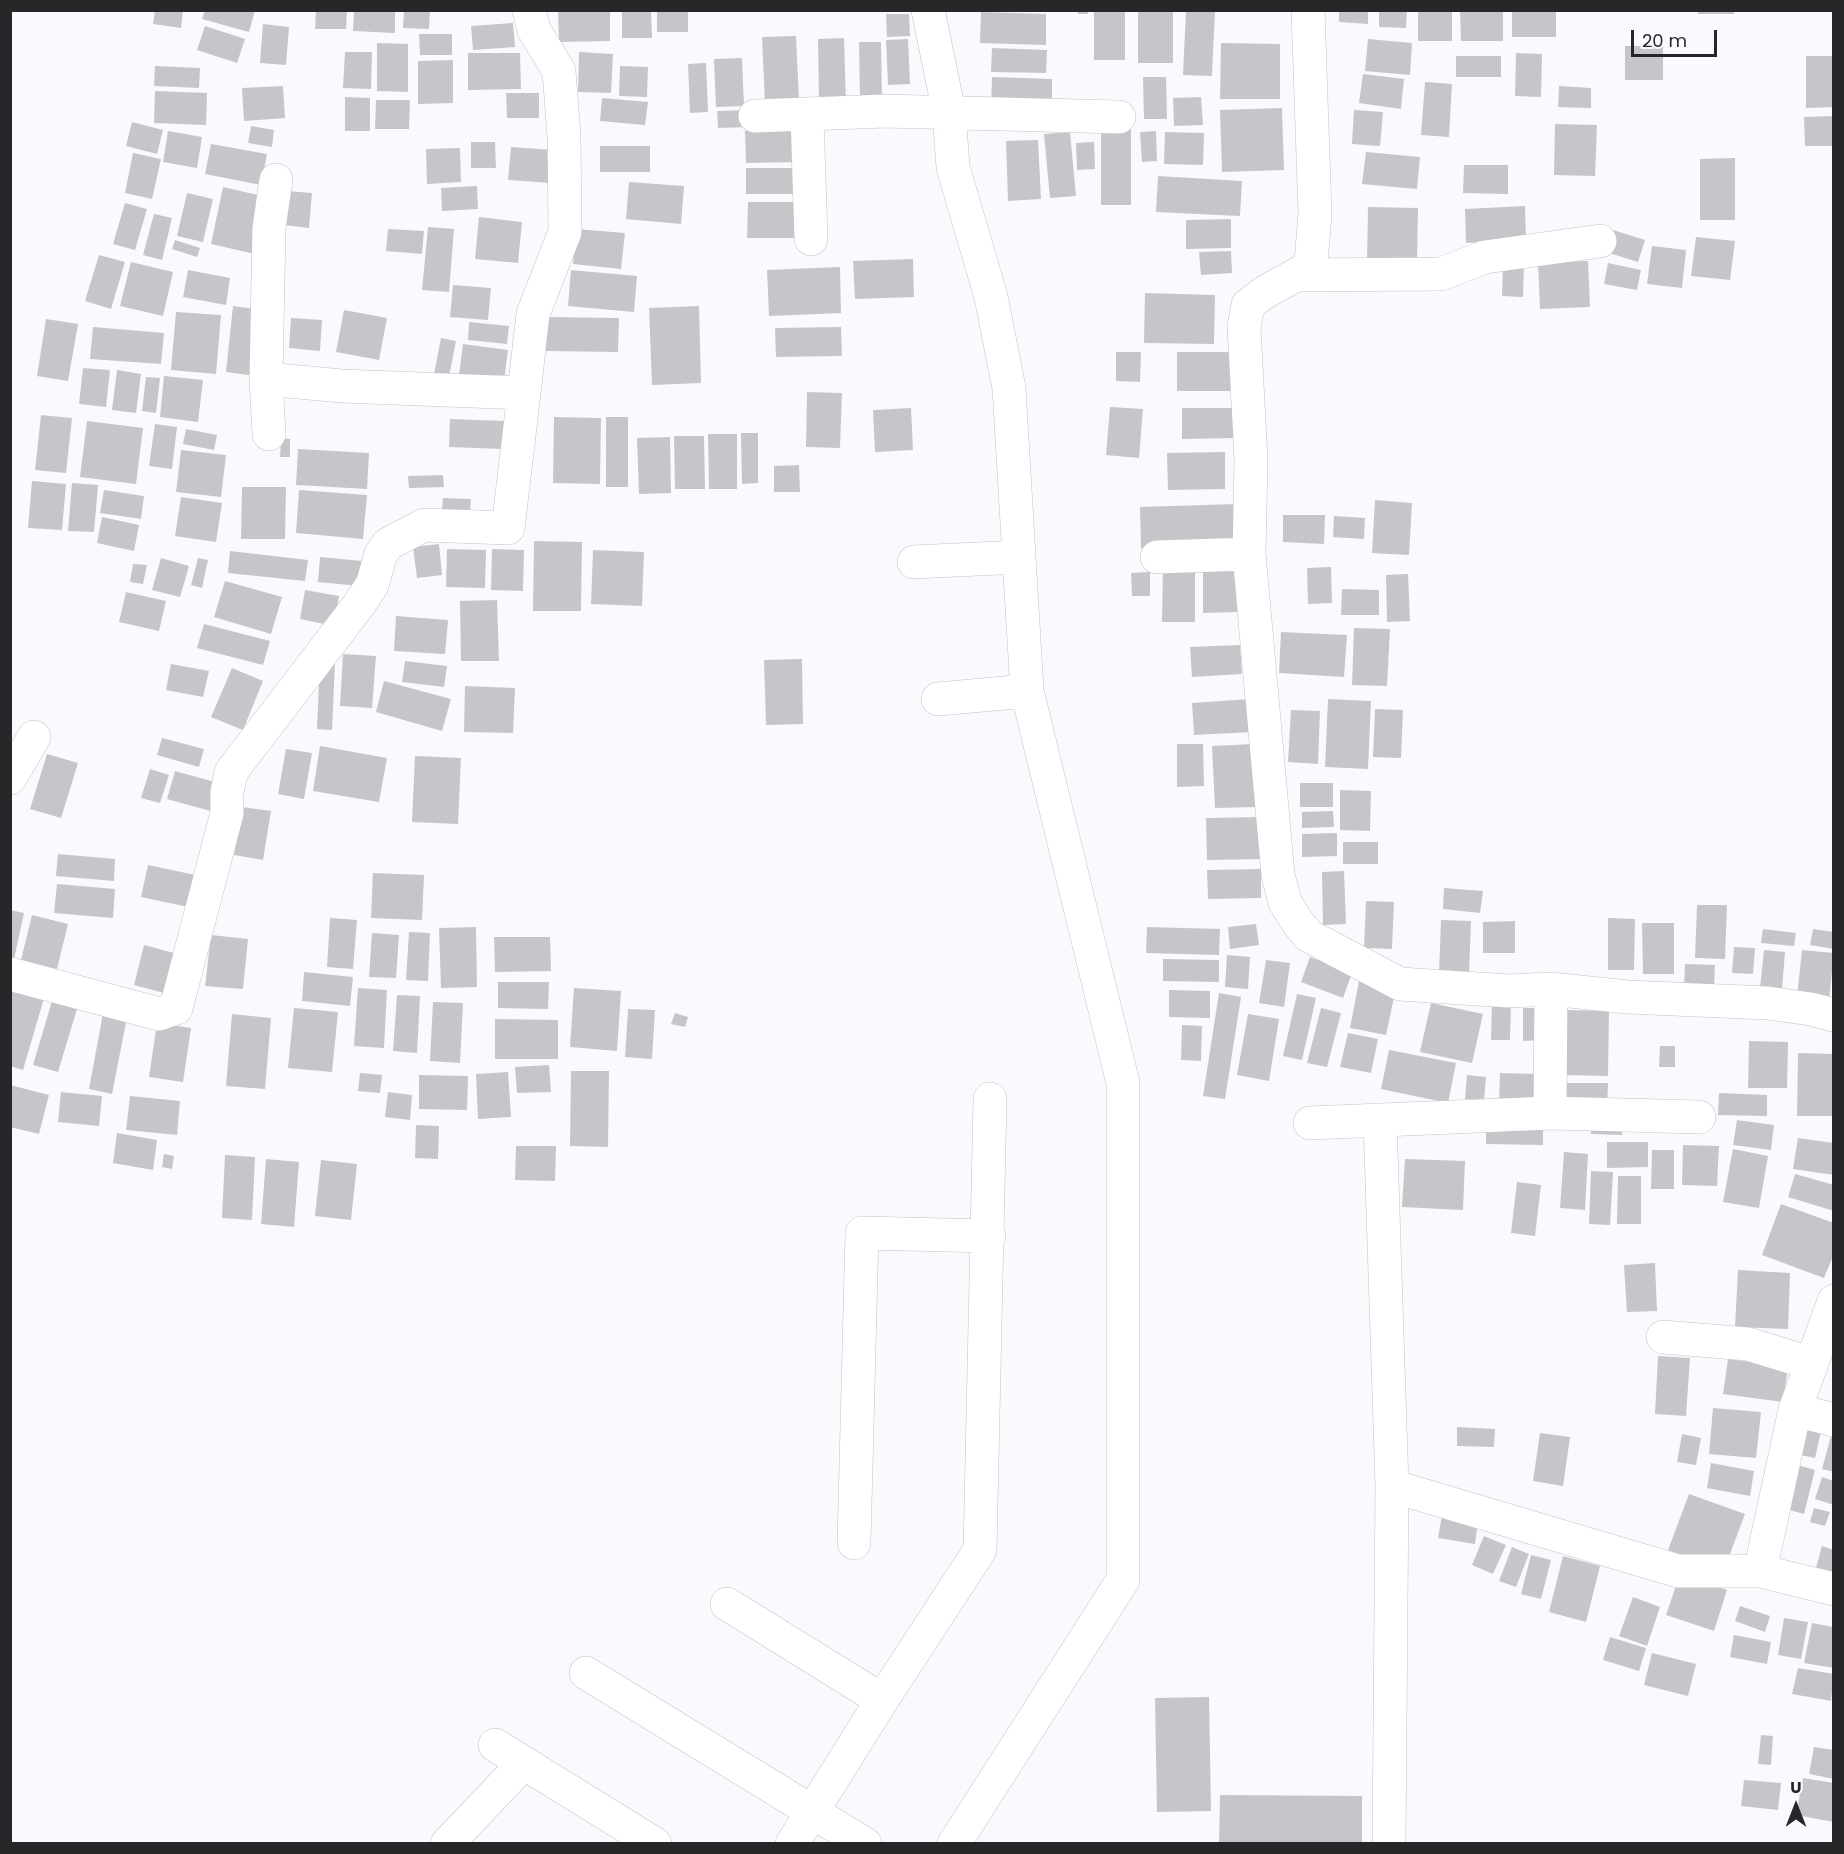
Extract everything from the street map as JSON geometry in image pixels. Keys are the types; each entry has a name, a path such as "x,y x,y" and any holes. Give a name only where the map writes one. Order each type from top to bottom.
{"street":[{"path":"10,974 159,1014 176,1008 227,813 227,792 231,772 358,606 372,585 381,554 388,544 424,525 508,528 533,314 565,232 564,137 559,71 534,30 529,10"},
{"path":"928,10 949,112 953,167 991,297 1009,388 1027,691 1123,1083 1123,1580 954,1844"},
{"path":"1308,10 1315,214 1311,262 1297,275 1248,305 1244,327 1251,460 1249,554 1278,875 1285,902 1309,936 1400,984 1509,991 1551,989 1627,997 1768,1003 1811,1009 1833,1015"},
{"path":"755,116 885,111 1119,117"},
{"path":"807,115 811,238"},
{"path":"269,434 266,379 269,228 276,180"},
{"path":"1297,275 1441,274 1485,257 1599,241"},
{"path":"266,379 342,386 524,393"},
{"path":"1157,557 1249,554"},
{"path":"914,562 1019,557"},
{"path":"938,699 1027,691"},
{"path":"10,778 34,737"},
{"path":"1550,1113 1551,989"},
{"path":"792,1844 980,1550 990,1099"},
{"path":"1310,1123 1479,1114 1550,1113 1700,1117"},
{"path":"1380,1120 1392,1486 1389,1844"},
{"path":"854,1543 862,1233 988,1236"},
{"path":"1760,1571 1795,1410 1833,1301"},
{"path":"1663,1337 1749,1344 1810,1363"},
{"path":"1795,1410 1833,1420"},
{"path":"1392,1486 1678,1571 1760,1571 1833,1589"},
{"path":"727,1604 882,1700"},
{"path":"586,1673 865,1844"},
{"path":"495,1745 655,1844"},
{"path":"447,1844 524,1763"}],"building":[{"path":"155,10 183,10 181,28 153,24"},
{"path":"205,10 255,10 249,32 202,19"},
{"path":"316,10 347,10 346,29 315,29"},
{"path":"354,10 395,10 395,33 353,31"},
{"path":"404,10 430,10 429,29 403,28"},
{"path":"558,10 610,10 610,41 559,42"},
{"path":"622,10 651,10 652,38 622,38"},
{"path":"657,10 688,10 688,32 657,32"},
{"path":"1078,10 1088,10 1088,14 1078,14"},
{"path":"1094,10 1125,10 1125,60 1094,60"},
{"path":"1138,10 1173,10 1173,63 1138,63"},
{"path":"1186,10 1215,10 1212,76 1183,75"},
{"path":"1339,10 1368,10 1368,24 1339,22"},
{"path":"1379,10 1407,10 1406,28 1379,27"},
{"path":"1418,10 1452,10 1452,41 1418,41"},
{"path":"1460,10 1503,10 1503,41 1461,41"},
{"path":"1512,10 1556,10 1556,37 1512,37"},
{"path":"1698,10 1734,10 1734,14 1698,14"},
{"path":"981,12 1046,14 1046,45 980,43"},
{"path":"886,14 909,14 910,36 887,37"},
{"path":"513,23 515,47 473,50 471,26"},
{"path":"263,24 289,27 286,65 260,63"},
{"path":"205,26 245,39 237,63 197,50"},
{"path":"419,34 452,34 452,55 420,55"},
{"path":"796,36 799,101 765,103 762,37"},
{"path":"844,38 846,101 819,101 818,39"},
{"path":"908,39 910,84 888,85 886,40"},
{"path":"1368,39 1412,43 1410,75 1365,71"},
{"path":"859,42 881,42 882,98 860,99"},
{"path":"377,43 408,44 408,92 377,91"},
{"path":"1221,43 1280,44 1280,99 1220,99"},
{"path":"1625,46 1663,46 1663,80 1625,80"},
{"path":"992,48 1047,50 1046,73 991,72"},
{"path":"345,52 372,52 371,89 343,88"},
{"path":"579,52 613,54 611,93 578,92"},
{"path":"468,53 520,53 521,89 468,90"},
{"path":"1516,53 1542,54 1541,97 1515,96"},
{"path":"1456,56 1501,56 1501,77 1456,77"},
{"path":"1806,56 1834,56 1834,107 1806,108"},
{"path":"742,58 744,106 716,107 714,59"},
{"path":"453,60 453,103 418,104 418,61"},
{"path":"706,63 708,112 690,113 688,64"},
{"path":"155,66 200,68 199,88 154,86"},
{"path":"620,66 648,67 647,97 619,96"},
{"path":"1363,74 1404,79 1401,109 1359,103"},
{"path":"992,77 1052,79 1052,107 991,106"},
{"path":"1143,77 1166,77 1167,119 1144,119"},
{"path":"1425,82 1452,84 1449,137 1421,135"},
{"path":"283,86 285,118 244,121 242,88"},
{"path":"1559,86 1591,88 1591,108 1558,107"},
{"path":"155,91 207,93 206,125 154,123"},
{"path":"506,93 539,93 539,118 507,118"},
{"path":"345,97 370,98 370,131 345,131"},
{"path":"1201,97 1203,125 1174,126 1173,98"},
{"path":"602,98 648,102 645,125 600,121"},
{"path":"376,100 410,100 409,129 375,129"},
{"path":"1282,108 1284,170 1222,172 1220,110"},
{"path":"750,110 750,127 718,128 717,111"},
{"path":"1354,110 1383,112 1380,146 1352,144"},
{"path":"1834,116 1834,146 1805,146 1804,117"},
{"path":"132,122 163,130 157,154 126,146"},
{"path":"1555,124 1597,125 1595,176 1554,175"},
{"path":"251,126 274,130 272,147 248,143"},
{"path":"1101,126 1131,126 1131,205 1101,205"},
{"path":"799,130 800,162 746,163 745,131"},
{"path":"168,131 202,137 197,168 163,162"},
{"path":"1156,131 1157,161 1142,162 1140,132"},
{"path":"1070,132 1076,196 1050,198 1044,134"},
{"path":"1165,132 1204,133 1203,165 1164,164"},
{"path":"1038,140 1041,199 1008,201 1006,141"},
{"path":"471,142 495,142 496,168 471,168"},
{"path":"1094,142 1095,169 1077,170 1076,143"},
{"path":"211,144 267,154 261,185 205,174"},
{"path":"600,146 650,146 650,172 600,172"},
{"path":"511,147 553,150 551,183 508,180"},
{"path":"460,148 461,182 427,184 426,149"},
{"path":"1366,152 1420,157 1417,189 1362,184"},
{"path":"133,153 161,159 152,199 125,193"},
{"path":"1735,158 1735,220 1700,220 1700,159"},
{"path":"1464,165 1508,165 1508,194 1463,193"},
{"path":"746,168 802,168 802,194 746,194"},
{"path":"1158,176 1242,181 1240,216 1156,212"},
{"path":"629,182 684,186 681,224 626,219"},
{"path":"477,186 478,209 442,211 441,188"},
{"path":"223,187 271,198 259,255 211,244"},
{"path":"287,191 312,193 309,228 284,225"},
{"path":"187,193 213,199 203,242 177,236"},
{"path":"748,202 801,202 801,238 747,238"},
{"path":"125,203 147,209 135,250 113,244"},
{"path":"1525,206 1526,240 1466,243 1465,209"},
{"path":"1368,207 1418,208 1417,262 1367,261"},
{"path":"154,214 172,218 162,260 143,255"},
{"path":"479,217 522,222 518,263 475,259"},
{"path":"1231,219 1231,248 1186,249 1186,220"},
{"path":"428,227 454,229 449,292 422,290"},
{"path":"388,229 424,231 422,254 386,251"},
{"path":"576,229 625,233 621,269 573,264"},
{"path":"1613,230 1645,240 1638,262 1606,252"},
{"path":"1696,237 1735,241 1730,280 1691,276"},
{"path":"175,240 200,248 197,257 172,249"},
{"path":"1652,246 1686,250 1682,288 1647,284"},
{"path":"1231,251 1232,273 1201,275 1199,252"},
{"path":"99,255 125,262 111,309 85,301"},
{"path":"913,259 914,297 855,299 853,261"},
{"path":"1588,261 1590,307 1540,309 1538,263"},
{"path":"131,262 173,272 163,316 120,306"},
{"path":"1503,263 1524,264 1523,297 1502,296"},
{"path":"1608,263 1641,270 1637,290 1604,284"},
{"path":"840,267 841,313 769,316 767,270"},
{"path":"188,270 230,278 226,305 183,297"},
{"path":"571,270 637,276 634,312 568,306"},
{"path":"453,285 491,288 488,320 450,317"},
{"path":"1145,293 1215,295 1214,344 1144,343"},
{"path":"233,306 264,310 256,376 226,372"},
{"path":"699,306 701,383 652,385 649,308"},
{"path":"344,310 387,318 379,360 336,352"},
{"path":"176,312 221,315 216,374 171,370"},
{"path":"547,317 619,318 618,352 546,351"},
{"path":"291,318 322,320 320,351 289,348"},
{"path":"46,319 78,324 68,381 37,376"},
{"path":"469,322 509,326 507,344 468,340"},
{"path":"93,327 164,333 161,364 90,359"},
{"path":"841,327 842,356 776,357 775,328"},
{"path":"441,338 456,341 449,377 434,374"},
{"path":"463,344 508,350 504,381 459,375"},
{"path":"1116,352 1141,352 1140,382 1116,381"},
{"path":"1177,352 1236,352 1236,391 1177,391"},
{"path":"83,368 110,370 106,407 79,404"},
{"path":"117,370 141,374 136,413 112,410"},
{"path":"164,376 203,380 198,422 160,417"},
{"path":"146,377 160,378 156,413 142,411"},
{"path":"807,392 842,393 840,448 806,447"},
{"path":"1110,407 1143,409 1139,458 1106,455"},
{"path":"911,408 913,450 875,452 873,410"},
{"path":"1182,408 1237,408 1237,438 1182,439"},
{"path":"41,415 72,418 66,473 35,470"},
{"path":"554,417 601,418 600,484 553,483"},
{"path":"606,417 628,417 628,487 606,487"},
{"path":"450,419 504,421 503,449 449,447"},
{"path":"87,421 143,428 136,484 80,477"},
{"path":"155,424 177,427 172,469 149,466"},
{"path":"186,429 217,435 214,450 183,444"},
{"path":"741,433 758,433 758,483 742,484"},
{"path":"708,434 737,434 737,489 709,489"},
{"path":"674,436 704,436 705,489 675,489"},
{"path":"670,437 671,493 639,494 637,438"},
{"path":"281,438 290,439 290,457 280,457"},
{"path":"298,449 369,453 367,489 296,485"},
{"path":"181,450 226,455 221,497 176,492"},
{"path":"1225,452 1225,489 1168,490 1167,453"},
{"path":"799,465 800,492 774,492 774,466"},
{"path":"443,475 444,487 409,488 408,476"},
{"path":"32,481 66,484 62,530 28,528"},
{"path":"72,483 98,485 94,532 68,531"},
{"path":"242,487 286,487 285,539 241,539"},
{"path":"104,490 144,496 141,519 100,513"},
{"path":"299,490 367,495 363,539 296,533"},
{"path":"181,497 222,503 216,542 175,536"},
{"path":"443,498 471,499 470,512 442,510"},
{"path":"1375,500 1412,503 1409,555 1372,553"},
{"path":"1238,504 1239,545 1141,548 1140,507"},
{"path":"1283,515 1325,515 1324,544 1283,542"},
{"path":"1334,516 1365,518 1364,539 1333,537"},
{"path":"102,517 139,525 134,551 97,543"},
{"path":"534,541 582,542 581,611 533,611"},
{"path":"439,544 442,575 417,578 413,547"},
{"path":"447,549 486,550 485,588 446,587"},
{"path":"492,549 524,550 523,591 491,590"},
{"path":"593,550 644,552 642,606 591,604"},
{"path":"230,551 308,560 305,581 228,573"},
{"path":"320,557 362,561 359,586 318,582"},
{"path":"161,558 189,566 180,597 152,590"},
{"path":"198,558 208,560 202,588 191,585"},
{"path":"1237,563 1238,612 1203,613 1203,564"},
{"path":"133,564 147,565 143,584 130,582"},
{"path":"1163,566 1195,567 1195,622 1162,622"},
{"path":"1331,567 1332,603 1308,604 1307,568"},
{"path":"1150,572 1150,596 1132,596 1131,573"},
{"path":"1408,574 1410,621 1387,622 1386,575"},
{"path":"225,581 282,597 271,634 214,617"},
{"path":"1342,589 1379,590 1379,615 1341,615"},
{"path":"305,590 339,596 334,626 300,619"},
{"path":"126,592 166,601 159,631 119,622"},
{"path":"497,600 499,661 461,661 460,601"},
{"path":"396,616 448,620 445,654 394,651"},
{"path":"204,624 270,641 263,665 197,648"},
{"path":"1354,628 1390,629 1387,686 1352,685"},
{"path":"1281,632 1347,635 1344,677 1279,673"},
{"path":"1240,645 1242,674 1192,677 1190,647"},
{"path":"343,654 376,656 372,708 340,706"},
{"path":"802,659 803,724 766,725 764,660"},
{"path":"320,661 335,662 332,730 317,729"},
{"path":"405,661 447,666 444,687 402,682"},
{"path":"171,664 209,671 203,697 166,690"},
{"path":"232,668 263,681 243,730 211,717"},
{"path":"384,681 451,699 442,731 376,712"},
{"path":"465,686 515,688 513,733 464,732"},
{"path":"1251,699 1253,732 1194,735 1192,703"},
{"path":"1328,699 1371,701 1368,769 1325,767"},
{"path":"1375,709 1403,710 1401,758 1373,757"},
{"path":"1291,710 1320,711 1318,764 1288,762"},
{"path":"162,738 204,749 199,767 157,755"},
{"path":"1177,744 1203,744 1204,786 1177,787"},
{"path":"1253,744 1256,807 1215,808 1212,746"},
{"path":"320,746 387,758 379,802 313,791"},
{"path":"286,749 312,753 304,799 278,794"},
{"path":"47,754 78,763 61,818 30,809"},
{"path":"415,756 461,758 458,824 412,822"},
{"path":"150,769 169,775 160,803 141,798"},
{"path":"175,771 222,784 214,812 167,799"},
{"path":"1300,783 1333,783 1333,807 1300,807"},
{"path":"1340,790 1371,791 1370,831 1340,830"},
{"path":"242,807 271,811 263,860 234,855"},
{"path":"1333,811 1334,827 1302,828 1302,812"},
{"path":"1264,817 1265,859 1207,860 1206,818"},
{"path":"1337,833 1337,856 1302,857 1302,834"},
{"path":"1343,842 1378,842 1378,864 1343,864"},
{"path":"58,854 115,859 114,881 56,876"},
{"path":"148,865 200,876 193,908 141,897"},
{"path":"1261,869 1261,898 1208,899 1207,870"},
{"path":"1344,871 1346,924 1323,925 1322,872"},
{"path":"373,873 424,875 422,920 371,918"},
{"path":"57,884 115,889 113,918 54,913"},
{"path":"1444,888 1483,891 1480,913 1443,909"},
{"path":"1366,901 1394,902 1392,949 1364,948"},
{"path":"1697,905 1727,905 1725,959 1695,958"},
{"path":"10,910 24,913 13,964 10,963"},
{"path":"32,915 68,924 57,969 21,960"},
{"path":"330,918 357,920 353,969 327,967"},
{"path":"1608,918 1635,919 1634,970 1608,970"},
{"path":"1441,920 1471,921 1469,974 1439,973"},
{"path":"1515,921 1515,953 1483,953 1483,922"},
{"path":"1642,923 1674,923 1674,974 1643,974"},
{"path":"1256,924 1259,945 1230,949 1228,927"},
{"path":"476,927 477,987 441,988 439,928"},
{"path":"1147,927 1220,929 1219,955 1146,953"},
{"path":"1763,929 1796,933 1794,946 1761,943"},
{"path":"1813,929 1834,932 1834,949 1810,945"},
{"path":"409,932 430,933 428,981 406,980"},
{"path":"372,933 399,935 396,978 369,977"},
{"path":"211,935 248,939 243,989 205,986"},
{"path":"494,937 550,937 551,971 495,972"},
{"path":"144,945 174,953 164,993 134,985"},
{"path":"1734,947 1755,948 1753,974 1732,973"},
{"path":"1764,950 1785,952 1782,990 1760,988"},
{"path":"1802,950 1834,953 1829,1000 1797,996"},
{"path":"1227,955 1250,957 1248,989 1225,987"},
{"path":"1310,957 1352,973 1343,998 1301,982"},
{"path":"1163,959 1219,960 1219,982 1163,981"},
{"path":"1266,960 1290,963 1284,1007 1259,1003"},
{"path":"1685,964 1715,965 1714,987 1684,986"},
{"path":"304,972 353,977 350,1006 302,1001"},
{"path":"1359,981 1396,988 1386,1035 1350,1028"},
{"path":"498,982 549,982 548,1009 498,1008"},
{"path":"10,986 45,995 23,1070 10,1066"},
{"path":"358,988 387,990 384,1048 354,1046"},
{"path":"574,988 621,991 617,1051 570,1047"},
{"path":"1169,990 1210,991 1210,1018 1169,1017"},
{"path":"1219,993 1241,997 1225,1099 1203,1096"},
{"path":"1297,994 1316,998 1302,1060 1283,1056"},
{"path":"397,995 420,996 417,1053 393,1051"},
{"path":"52,1001 77,1009 58,1072 33,1065"},
{"path":"1492,1001 1511,1002 1510,1040 1491,1040"},
{"path":"433,1002 463,1003 460,1063 430,1061"},
{"path":"1431,1003 1483,1014 1472,1063 1420,1052"},
{"path":"104,1008 128,1012 112,1094 89,1089"},
{"path":"294,1008 338,1012 332,1072 288,1068"},
{"path":"1321,1008 1341,1013 1327,1067 1307,1063"},
{"path":"1523,1008 1541,1008 1541,1040 1523,1041"},
{"path":"628,1009 655,1010 652,1059 625,1057"},
{"path":"1566,1010 1609,1011 1608,1076 1564,1075"},
{"path":"675,1013 688,1017 685,1027 671,1024"},
{"path":"232,1014 271,1018 265,1089 226,1086"},
{"path":"1248,1014 1279,1019 1269,1081 1237,1075"},
{"path":"495,1019 558,1020 558,1059 495,1059"},
{"path":"157,1023 191,1028 183,1082 149,1077"},
{"path":"1182,1025 1202,1026 1201,1061 1181,1060"},
{"path":"1348,1033 1378,1039 1371,1073 1340,1067"},
{"path":"1749,1041 1788,1042 1787,1088 1748,1088"},
{"path":"1660,1046 1675,1046 1675,1067 1659,1067"},
{"path":"1389,1050 1456,1063 1448,1103 1381,1089"},
{"path":"1798,1053 1834,1054 1834,1116 1797,1116"},
{"path":"549,1065 551,1092 517,1093 515,1067"},
{"path":"571,1071 609,1071 608,1147 570,1146"},
{"path":"508,1072 511,1117 478,1119 476,1074"},
{"path":"360,1073 382,1075 380,1093 358,1091"},
{"path":"1500,1073 1538,1074 1537,1103 1499,1102"},
{"path":"419,1075 468,1076 467,1110 419,1109"},
{"path":"1467,1075 1486,1077 1484,1101 1465,1099"},
{"path":"1563,1083 1608,1083 1607,1106 1563,1105"},
{"path":"10,1085 49,1095 39,1134 10,1127"},
{"path":"61,1092 102,1096 99,1126 58,1122"},
{"path":"388,1092 412,1095 410,1120 385,1117"},
{"path":"1719,1093 1767,1095 1767,1116 1718,1115"},
{"path":"130,1096 180,1101 177,1135 126,1130"},
{"path":"1486,1120 1543,1121 1543,1145 1486,1144"},
{"path":"1591,1120 1622,1120 1622,1135 1591,1134"},
{"path":"1737,1120 1774,1125 1771,1150 1733,1145"},
{"path":"416,1125 439,1126 438,1159 415,1158"},
{"path":"117,1133 157,1140 153,1170 113,1163"},
{"path":"1798,1138 1834,1143 1834,1175 1793,1169"},
{"path":"1607,1142 1648,1142 1648,1167 1607,1168"},
{"path":"1683,1145 1719,1146 1717,1186 1682,1185"},
{"path":"516,1146 556,1146 555,1181 515,1180"},
{"path":"1733,1149 1768,1156 1759,1208 1723,1202"},
{"path":"1652,1150 1674,1150 1674,1189 1651,1189"},
{"path":"1564,1152 1588,1154 1585,1210 1560,1208"},
{"path":"164,1154 174,1156 172,1169 162,1167"},
{"path":"225,1155 255,1157 252,1220 222,1218"},
{"path":"266,1159 299,1162 294,1227 261,1224"},
{"path":"1405,1159 1465,1161 1463,1210 1402,1207"},
{"path":"321,1160 357,1164 351,1220 315,1216"},
{"path":"1591,1171 1613,1172 1610,1225 1589,1224"},
{"path":"1795,1174 1834,1185 1834,1211 1788,1197"},
{"path":"1618,1176 1641,1176 1641,1224 1617,1224"},
{"path":"1517,1182 1541,1185 1535,1236 1511,1233"},
{"path":"1781,1204 1834,1223 1834,1254 1824,1278 1762,1255"},
{"path":"1655,1263 1657,1311 1627,1312 1624,1265"},
{"path":"1738,1270 1790,1273 1788,1329 1735,1327"},
{"path":"1658,1356 1690,1358 1686,1416 1655,1414"},
{"path":"1728,1359 1788,1367 1783,1402 1723,1394"},
{"path":"1713,1408 1761,1412 1756,1458 1709,1454"},
{"path":"1802,1423 1822,1427 1815,1458 1795,1454"},
{"path":"1457,1427 1495,1429 1494,1447 1457,1446"},
{"path":"1540,1433 1570,1437 1563,1486 1533,1481"},
{"path":"1682,1434 1701,1438 1696,1465 1677,1462"},
{"path":"1831,1436 1834,1436 1834,1472 1822,1469"},
{"path":"1711,1463 1754,1471 1750,1496 1707,1488"},
{"path":"1794,1464 1815,1470 1804,1514 1782,1508"},
{"path":"1822,1477 1834,1481 1834,1505 1815,1499"},
{"path":"1689,1494 1745,1514 1724,1570 1668,1550"},
{"path":"1814,1508 1830,1512 1825,1526 1810,1522"},
{"path":"1442,1515 1478,1521 1475,1544 1438,1538"},
{"path":"1484,1536 1506,1545 1493,1574 1472,1565"},
{"path":"1822,1546 1834,1550 1834,1573 1816,1568"},
{"path":"1512,1547 1529,1554 1516,1587 1499,1581"},
{"path":"1531,1555 1551,1560 1541,1599 1521,1594"},
{"path":"1563,1556 1600,1566 1586,1622 1549,1612"},
{"path":"1680,1574 1727,1590 1714,1631 1666,1615"},
{"path":"1633,1597 1660,1607 1647,1646 1619,1636"},
{"path":"1740,1606 1770,1616 1765,1632 1735,1621"},
{"path":"1784,1618 1808,1622 1801,1659 1778,1655"},
{"path":"1812,1623 1834,1627 1834,1668 1804,1663"},
{"path":"1734,1635 1771,1642 1767,1664 1730,1657"},
{"path":"1610,1637 1646,1648 1639,1671 1603,1660"},
{"path":"1652,1653 1696,1664 1688,1696 1644,1685"},
{"path":"1798,1668 1834,1674 1831,1701 1792,1694"},
{"path":"1209,1697 1211,1811 1157,1812 1155,1698"},
{"path":"1761,1735 1773,1736 1771,1765 1758,1764"},
{"path":"1814,1747 1834,1750 1834,1779 1809,1774"},
{"path":"1803,1778 1834,1783 1834,1822 1796,1815"},
{"path":"1744,1780 1781,1783 1778,1810 1741,1806"},
{"path":"1220,1795 1362,1796 1362,1844 1219,1843"}]}
